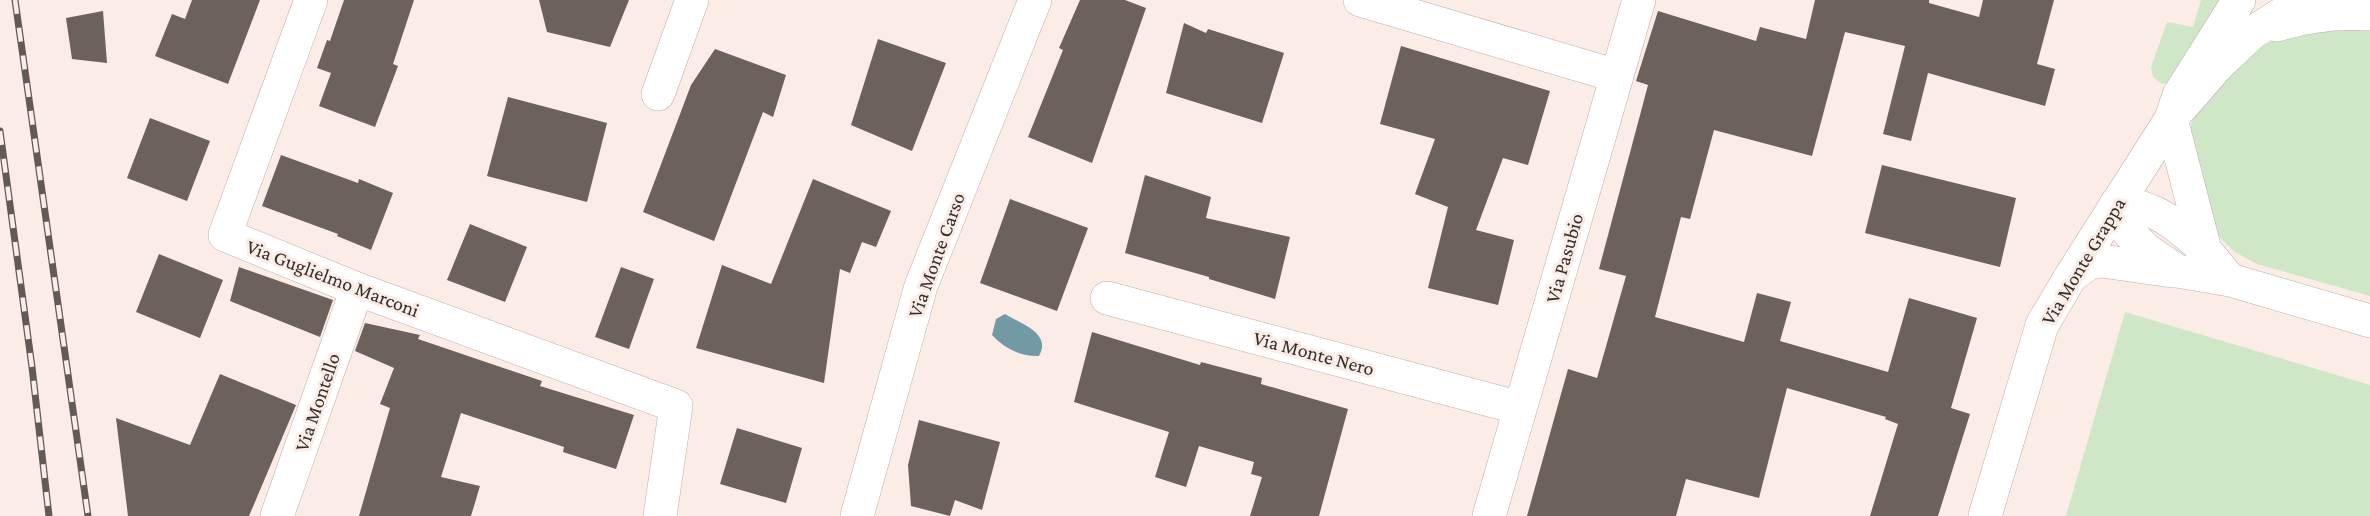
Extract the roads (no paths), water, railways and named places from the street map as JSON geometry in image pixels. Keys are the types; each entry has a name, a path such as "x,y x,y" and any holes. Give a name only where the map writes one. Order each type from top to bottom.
{"street":[{"name":"Via Guglielmo Marconi","path":"311,0 225,236 357,289 676,406 660,516"},
{"path":"658,94 692,0"},
{"name":"Via Monte Carso","path":"857,516 921,286 1035,0"},
{"path":"1360,0 1617,76"},
{"name":"Via Pasubio","path":"1489,516 1639,0"},
{"name":"Via Monte Grappa","path":"2171,119 2179,95 2239,0"},
{"name":"Via Monte Grappa","path":"1985,516 2042,325 2071,276 2171,119 2217,66 2252,33 2304,0"},
{"name":"Via Monte Grappa","path":"2252,33 2302,17 2345,13 2370,15"},
{"path":"2171,119 2205,250"},
{"path":"2176,271 2145,249 2125,228 2117,203 2137,205 2169,219 2205,250 2230,280"},
{"path":"2071,276 2089,263 2102,261 2176,271 2230,280 2370,321"},
{"name":"Via Montello","path":"277,516 357,289"},
{"name":"Via Monte Nero","path":"1107,298 1520,408"}],"water":[{"path":"1005,314 1038,335 1042,348 1039,356 1013,351 992,335 996,319"}],"railway":[{"path":"15,0 88,516"},
{"path":"0,131 32,367 49,516"}]}
